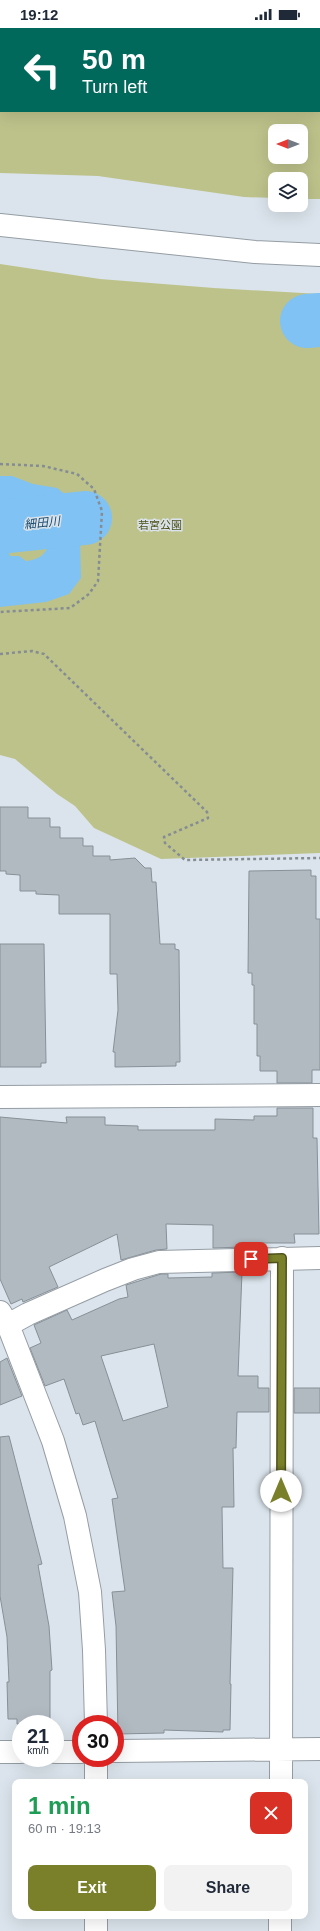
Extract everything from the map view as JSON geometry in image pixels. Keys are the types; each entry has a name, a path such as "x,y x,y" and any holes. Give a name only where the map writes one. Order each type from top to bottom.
{"street":[{"path":"0,225 254,252 320,256"},
{"path":"0,1097 320,1095"},
{"path":"281,1779 282,1258"},
{"path":"96,1715 94,1650 90,1592 75,1516 53,1441 4,1319 28,1314 105,1280 133,1269 153,1264 282,1258 320,1258"},
{"path":"124,1751 320,1749"},
{"path":"0,1752 12,1752"},
{"path":"96,1767 96,1779"},
{"path":"96,1919 96,1931"},
{"path":"280,1919 280,1931"}],"path":[{"path":"0,464 43,466 76,474 94,489 102,512 98,581 89,594 70,608 0,612"},
{"path":"0,654 32,651 44,654 207,812 208,818 164,837 165,843 185,860 320,858"}],"green space":[{"path":"0,112 320,112 320,199 308,199 308,172 268,172 268,198 244,197 98,176 0,173"},
{"name":"若宮公園","path":"0,264 100,279 214,288 320,294 320,853 161,859 94,828 75,806 57,794 15,759 0,755"}],"water":[{"path":"0,476 12,476 33,484 57,488 79,505 79,523 45,532 33,525 24,526 17,533 13,544 7,546 10,556 19,556 26,561 34,560 40,557 45,552 49,544 80,539 81,578 69,594 46,602 0,607"}],"building":[{"path":"0,807 28,807 28,818 50,818 50,827 60,827 60,838 83,838 83,846 93,846 93,856 110,856 110,860 135,858 145,868 151,868 152,882 156,882 160,944 175,944 175,949 179,950 180,1062 176,1062 176,1066 115,1067 115,1052 113,1052 118,1010 117,974 110,974 110,914 59,914 59,895 36,894 36,891 20,891 20,875 6,874 6,871 0,871"},
{"path":"311,870 311,876 316,876 316,919 320,919 320,1070 312,1070 312,1083 277,1083 277,1071 260,1071 260,1056 257,1056 257,1024 254,1024 254,985 252,985 252,973 248,973 249,871"},
{"path":"0,944 44,944 46,1063 41,1063 41,1067 0,1067"},
{"path":"277,1108 313,1108 313,1138 317,1138 319,1234 294,1234 295,1243 243,1243 243,1247 213,1248 213,1225 166,1224 167,1249 156,1250 121,1260 117,1234 49,1267 58,1287 23,1302 22,1299 11,1304 0,1279 0,1117 67,1123 66,1117 105,1117 105,1125 138,1126 138,1130 215,1130 215,1119 254,1120 254,1116 277,1116"},
{"path":"242,1272 238,1376 258,1376 258,1388 269,1388 269,1412 237,1412 236,1448 233,1448 234,1507 222,1507 223,1568 233,1568 230,1730 223,1730 223,1732 164,1730 164,1733 124,1734 124,1715 118,1715 116,1626 112,1592 125,1591 112,1499 118,1498 95,1421 83,1425 79,1413 76,1414 64,1379 45,1386 30,1348 41,1343 34,1325 67,1310 72,1320 119,1299 128,1297 126,1285 161,1274 168,1274 168,1278 212,1277 212,1273","holes":["154,1344 168,1407 123,1421 101,1356"]},
{"path":"7,1358 22,1396 0,1405 0,1362"},
{"path":"294,1388 320,1388 320,1413 294,1413"},
{"path":"9,1436 42,1564 38,1565 49,1626 52,1670 50,1671 50,1715 12,1715 12,1719 8,1719 7,1682 9,1682 7,1637 0,1596 0,1437"}],"waterway":[{"name":"細田川","path":"307,321 320,320"},
{"name":"細田川","path":"0,527 85,518"}],"route":[{"path":"251,1259 282,1258 281,1491"}]}
